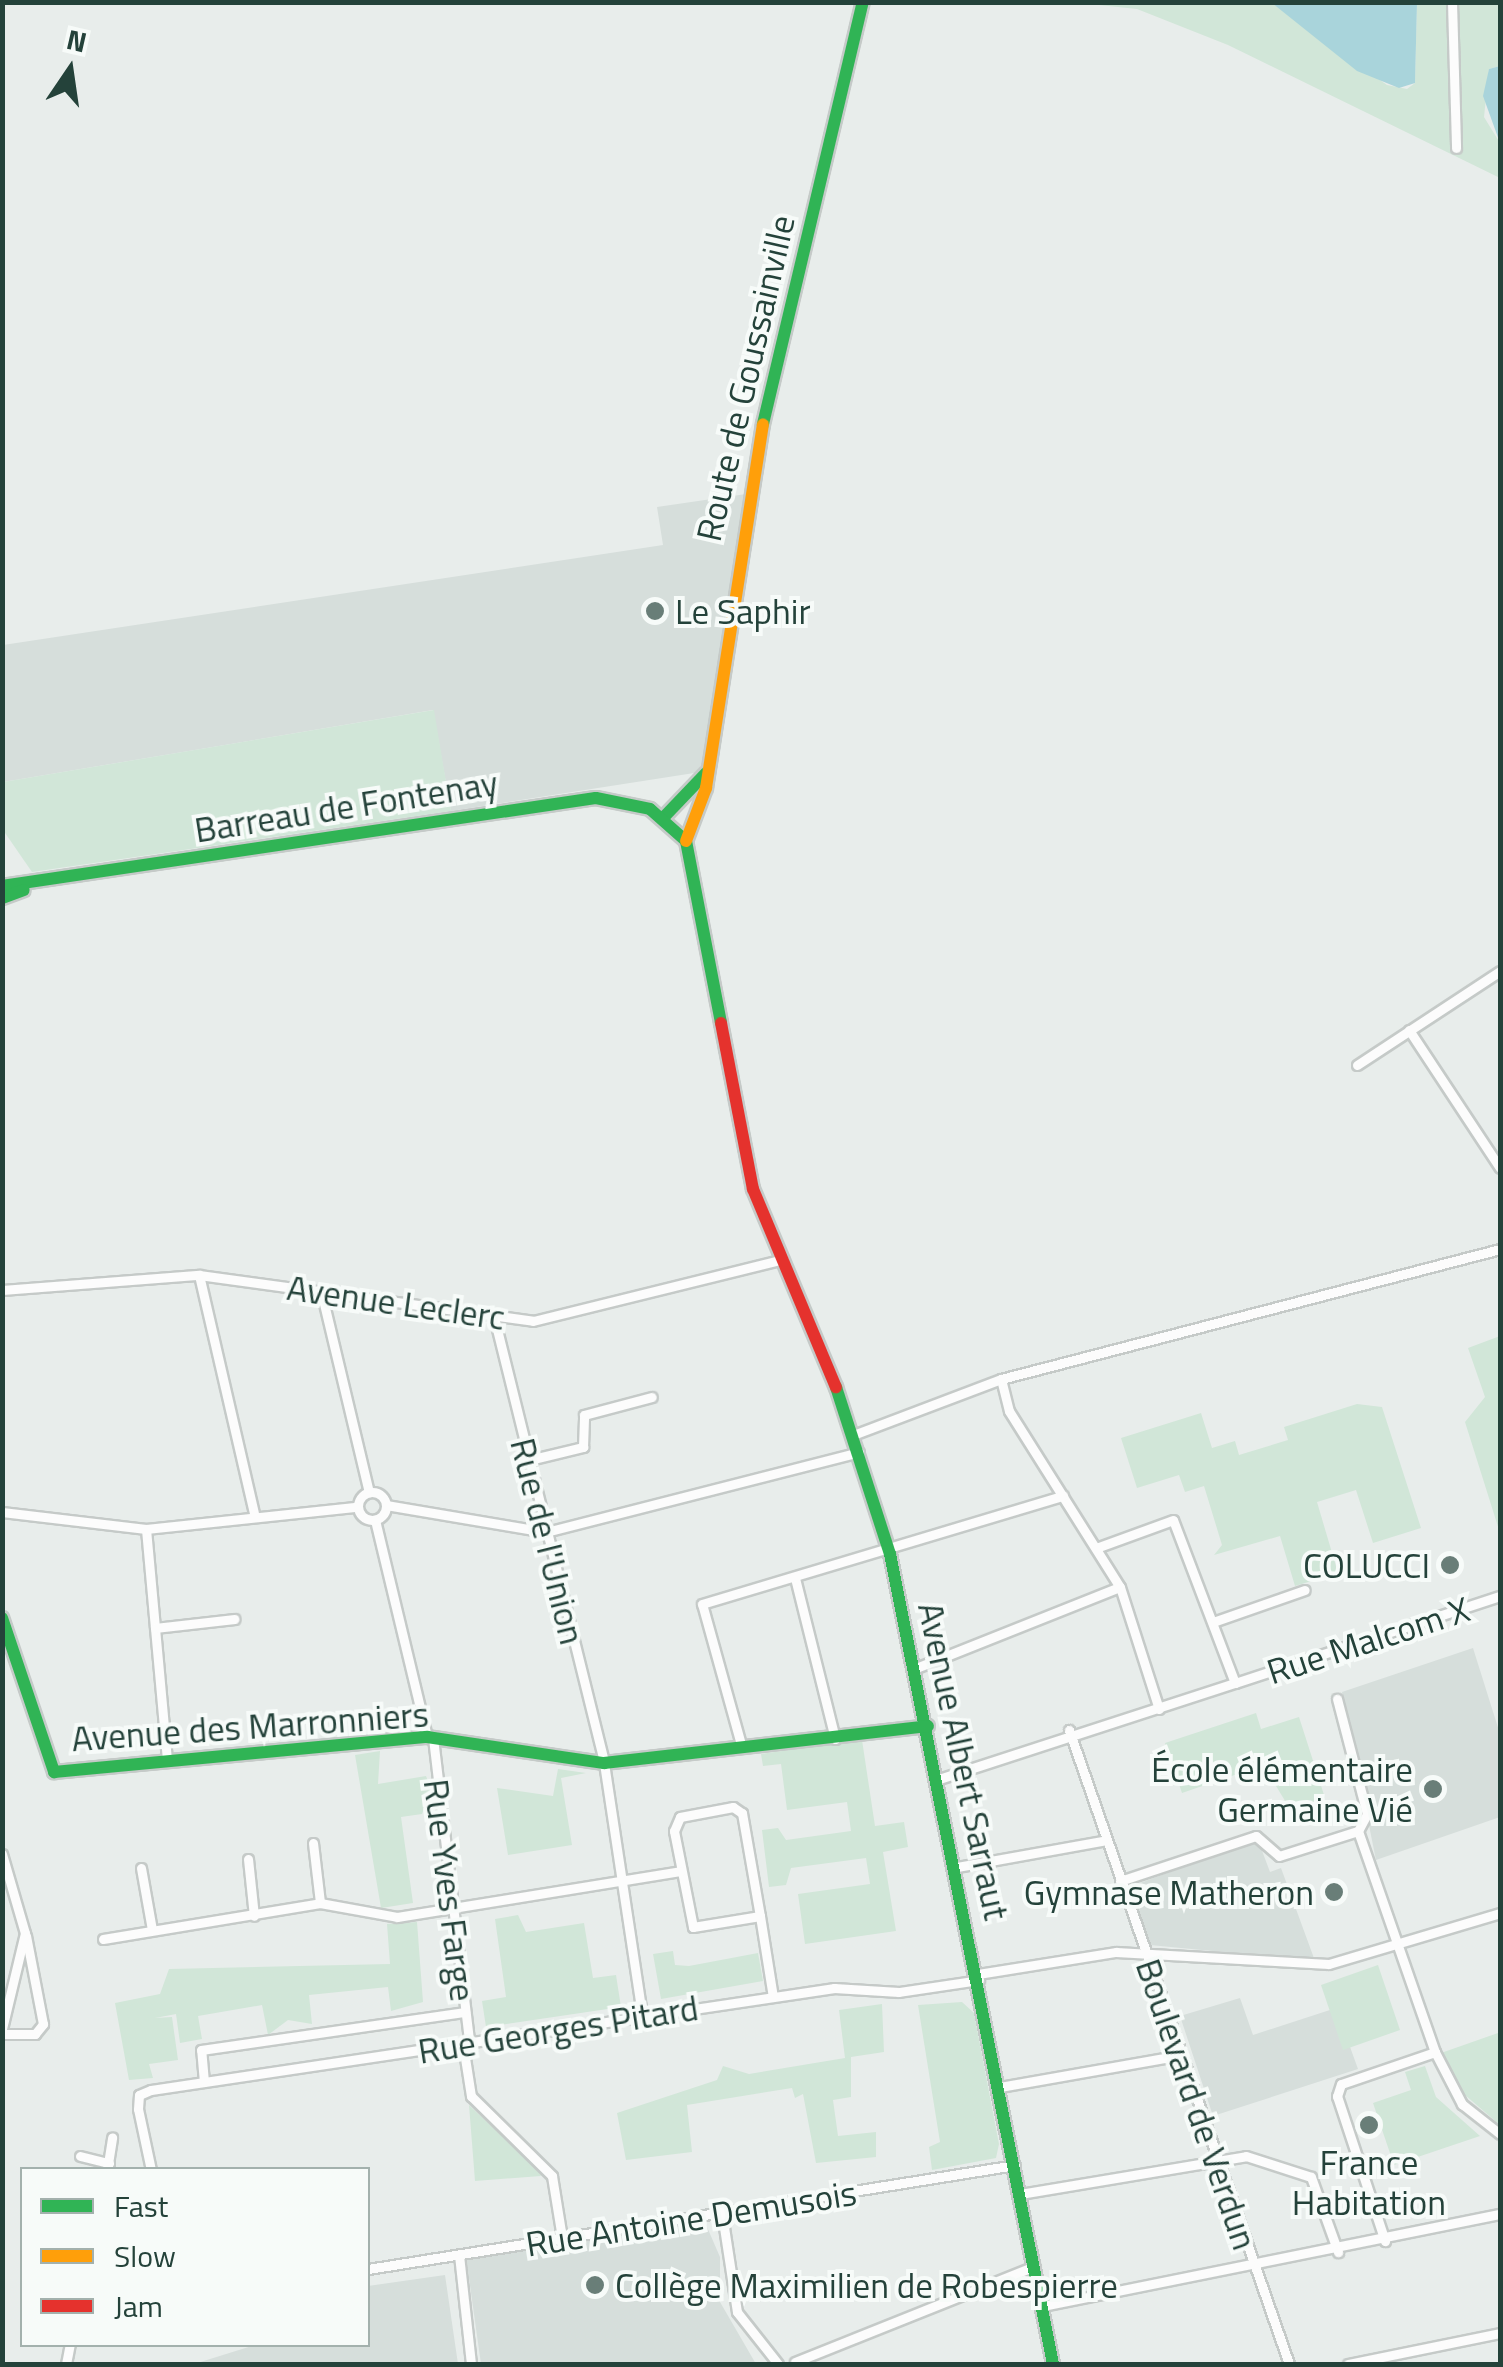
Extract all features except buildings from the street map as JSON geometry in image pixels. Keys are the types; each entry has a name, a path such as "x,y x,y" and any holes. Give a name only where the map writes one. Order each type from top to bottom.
{"street":[{"name":"Route de Goussainville","path":"753,1189 686,841 708,771 743,506 863,2"},
{"path":"1452,2 1456,148"},
{"path":"686,841 663,818 708,771"},
{"name":"Barreau de Fontenay","path":"2,886 36,886 575,800 612,797 663,818"},
{"name":"Barreau de Fontenay","path":"2,898 36,886"},
{"path":"1357,1065 1500,971"},
{"path":"1409,1030 1500,1168"},
{"name":"Avenue Albert Sarraut","path":"753,1189 854,1435 890,1554 939,1779 1053,2364"},
{"path":"854,1435 1001,1380 1500,1249"},
{"name":"Avenue Leclerc","path":"2,1290 199,1275 494,1317 571,1316 782,1259"},
{"path":"199,1275 255,1517"},
{"path":"321,1291 370,1492 386,1505 546,1532 859,1452"},
{"name":"Rue de l'Union","path":"494,1317 604,1764 642,2015"},
{"path":"1001,1380 1009,1411 1120,1586 1159,1709"},
{"path":"528,1460 583,1448 584,1415 652,1397"},
{"path":"2,1512 146,1529 357,1506 370,1492"},
{"path":"742,1749 702,1604 890,1554 1062,1496"},
{"path":"357,1506 374,1520 386,1505"},
{"name":"Rue Yves Farge","path":"374,1520 430,1738 471,2096 552,2176 562,2238"},
{"path":"1098,1546 1172,1520 1235,1684"},
{"path":"146,1529 167,1759"},
{"path":"795,1578 835,1739"},
{"path":"916,1668 1120,1586"},
{"path":"1213,1622 1305,1590"},
{"name":"Rue Malcom X","path":"939,1779 1069,1730 1159,1709 1500,1596"},
{"name":"Avenue des Marronniers","path":"2,1618 54,1772 430,1738 604,1764 928,1726"},
{"path":"155,1628 234,1619"},
{"path":"1120,1881 1256,1836 1278,1856 1358,1831 1367,1814 1338,1700"},
{"name":"Boulevard de Verdun","path":"1069,1730 1289,2364"},
{"path":"760,1916 694,1928 680,1871 680,1817 733,1807 742,1812 760,1916 773,1997"},
{"path":"1358,1831 1435,2052 1462,2104 1500,2134"},
{"path":"956,1867 1107,1840"},
{"path":"313,1844 320,1903"},
{"path":"2,1854 25,1934 44,2024 35,2034 2,2032 25,1934"},
{"path":"248,1859 254,1916"},
{"path":"141,1868 152,1930"},
{"path":"103,1939 320,1903 382,1917 680,1871"},
{"name":"Rue Georges Pitard","path":"150,2167 139,2095 204,2082 773,1997 978,1978 1116,1952 1280,1967 1400,1949 1500,1914"},
{"path":"204,2082 201,2050 464,2012"},
{"path":"1385,2241 1358,2164 1341,2084 1435,2052"},
{"path":"1000,2088 1180,2055"},
{"path":"80,2156 108,2166 112,2137"},
{"path":"1020,2194 1246,2156 1302,2170 1338,2252"},
{"name":"Rue Antoine Demusois","path":"370,2268 1015,2165"},
{"path":"722,2214 737,2312 778,2364"},
{"path":"1043,2306 1338,2252 1500,2214"},
{"path":"459,2255 471,2364"},
{"path":"793,2364 1035,2266"},
{"path":"1348,2364 1500,2333"}],"shaded area":[{"path":"746,494 707,771 451,811 433,710 3,782 3,645 663,545 657,507"},
{"path":"1473,1648 1500,1734 1500,1817 1376,1860 1342,1692"},
{"path":"1258,1840 1270,1872 1281,1868 1315,1961 1150,1945 1129,1887"},
{"path":"1240,1998 1253,2035 1336,2008 1358,2069 1213,2116 1180,2016"},
{"name":"Collège Maximilien de Robespierre","path":"704,2220 720,2257 720,2302 756,2364 481,2364 466,2257"},
{"path":"445,2275 458,2364 194,2364 249,2347 370,2347 370,2286"}],"green space":[{"path":"1080,3 1272,3 1387,85 1407,89 1415,83 1417,3 1500,3 1500,66 1489,69 1484,117 1500,143 1500,178 1228,45 1137,9"},
{"path":"434,710 451,811 32,872 3,830 3,782"},
{"path":"1500,1336 1500,1533 1465,1422 1485,1397 1468,1348"},
{"path":"1357,1404 1382,1407 1421,1528 1373,1543 1356,1490 1317,1502 1338,1573 1295,1586 1280,1536 1214,1555 1222,1545 1204,1486 1185,1492 1179,1475 1137,1488 1121,1438 1201,1413 1212,1448 1235,1441 1239,1455 1288,1440 1284,1427"},
{"path":"1256,1713 1261,1729 1299,1717 1325,1798 1290,1809 1273,1781 1258,1786 1252,1769 1182,1793 1165,1743"},
{"path":"862,1740 875,1826 904,1822 908,1847 883,1852 896,1931 805,1944 798,1894 870,1884 866,1858 791,1868 786,1885 769,1887 762,1830 778,1828 786,1840 851,1831 847,1802 787,1810 781,1764 763,1766 761,1754"},
{"path":"380,1751 378,1784 426,1776 431,1789 422,1814 401,1817 413,1903 381,1908 355,1755"},
{"path":"558,1769 586,1773 561,1778 572,1845 508,1855 497,1788 553,1796"},
{"path":"518,1915 526,1932 584,1923 593,1978 616,1975 621,2007 486,2027 482,2001 506,1997 495,1919"},
{"path":"417,1922 423,2002 391,2011 388,1987 309,1995 312,2024 288,2020 268,2035 262,2005 198,2016 202,2039 180,2043 176,2014 155,2018 172,2017 178,2060 149,2064 153,2078 129,2080 115,2003 160,1994 169,1969 390,1964 387,1924"},
{"path":"673,1951 675,1965 689,1966 758,1953 763,1981 661,1999 653,1954"},
{"path":"1378,1965 1400,2030 1343,2050 1321,1985"},
{"path":"962,2002 974,2013 999,2144 996,2158 932,2170 929,2147 940,2142 918,2005"},
{"path":"882,2004 884,2052 851,2057 851,2097 833,2100 838,2136 876,2132 876,2157 816,2163 803,2094 795,2098 792,2088 687,2105 692,2152 626,2160 617,2113 717,2080 723,2066 749,2074 845,2058 839,2010"},
{"path":"1500,2021 1500,2125 1458,2089 1441,2053 1498,2033"},
{"path":"1425,2066 1436,2097 1480,2136 1394,2165 1373,2103 1411,2090 1405,2072"},
{"path":"469,2105 538,2170 541,2176 475,2181"}],"water":[{"path":"1272,3 1417,3 1415,83 1399,88 1357,71"},
{"path":"1500,66 1500,143 1483,96 1489,69"}],"traffic: fast":[{"path":"763,424 863,2"},
{"path":"663,818 706,773"},
{"path":"2,886 596,798 650,809 686,841 721,1023"},
{"path":"2,898 24,890"},
{"path":"836,1387 890,1554 1053,2364"},
{"path":"2,1618 54,1772 427,1737 604,1763 928,1726"}],"traffic: slow":[{"path":"686,841 706,788 763,424"}],"traffic: jam":[{"path":"721,1023 753,1189 836,1387"}],"place":[{"name":"Le Saphir","path":"655,611"},
{"name":"COLUCCI","path":"1450,1565"},
{"name":"École élémentaire Germaine Vié","path":"1433,1789"},
{"name":"Gymnase Matheron","path":"1334,1892"},
{"name":"France Habitation","path":"1369,2125"},
{"name":"Collège Maximilien de Robespierre","path":"595,2285"}]}
